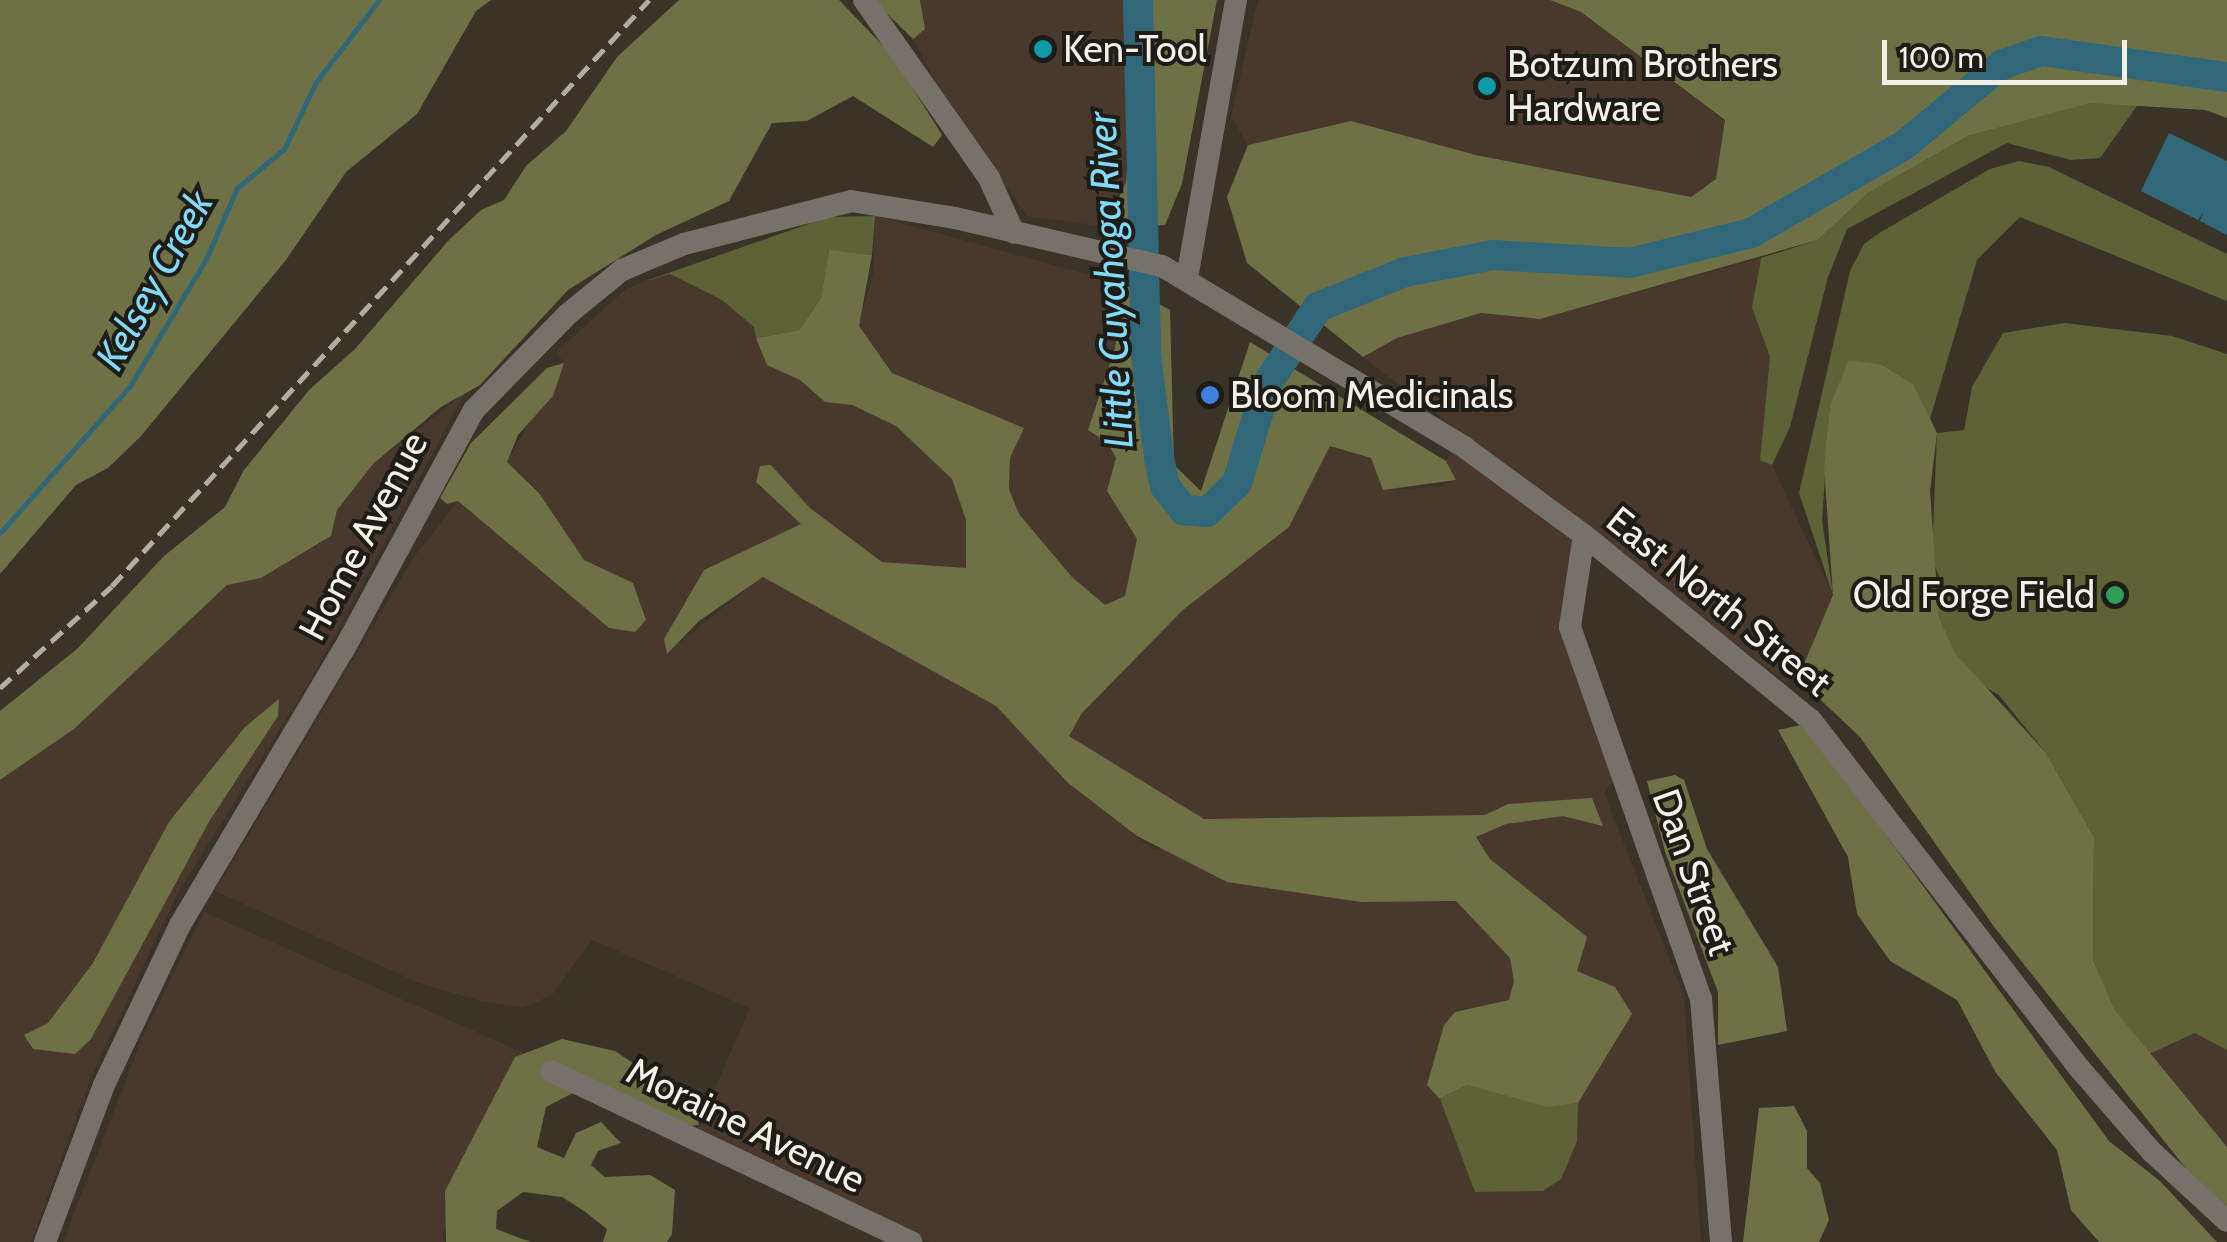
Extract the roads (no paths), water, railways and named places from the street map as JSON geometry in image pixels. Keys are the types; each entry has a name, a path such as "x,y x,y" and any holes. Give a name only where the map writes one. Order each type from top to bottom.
{"street":[{"path":"864,0 989,178 1014,233"},
{"path":"1187,278 1236,0"},
{"name":"Home Avenue","path":"45,1242 109,1074 189,908 343,651 445,452 491,390 610,278 684,244 851,201 1014,233"},
{"name":"East North Street","path":"1014,233 1162,266 1187,278 1464,448 1584,535 1811,720 2080,1069 2152,1152 2227,1222"},
{"name":"Dan Street","path":"1584,535 1570,627 1701,999 1721,1242"},
{"name":"Moraine Avenue","path":"551,1071 911,1242"}],"water":[{"path":"2169,133 2227,161 2227,235 2200,221 2203,213 2198,220 2141,191"}],"waterway":[{"name":"Kelsey Creek","path":"0,533 130,386 206,259 237,188 284,149 316,82 379,0"},
{"name":"Little Cuyahoga River","path":"1138,0 1146,356 1159,458 1165,486 1184,510 1207,512 1237,483 1267,384 1318,307 1405,272 1493,255 1630,263 1751,233 1903,146 2001,65 2041,51 2227,77"}],"railway":[{"path":"0,688 112,586 649,0"}],"place":[{"name":"Ken-Tool","path":"1043,49"},
{"name":"Botzum Brothers Hardware","path":"1487,86"},
{"name":"Bloom Medicinals","path":"1210,395"},
{"name":"Old Forge Field","path":"2115,595"}]}
